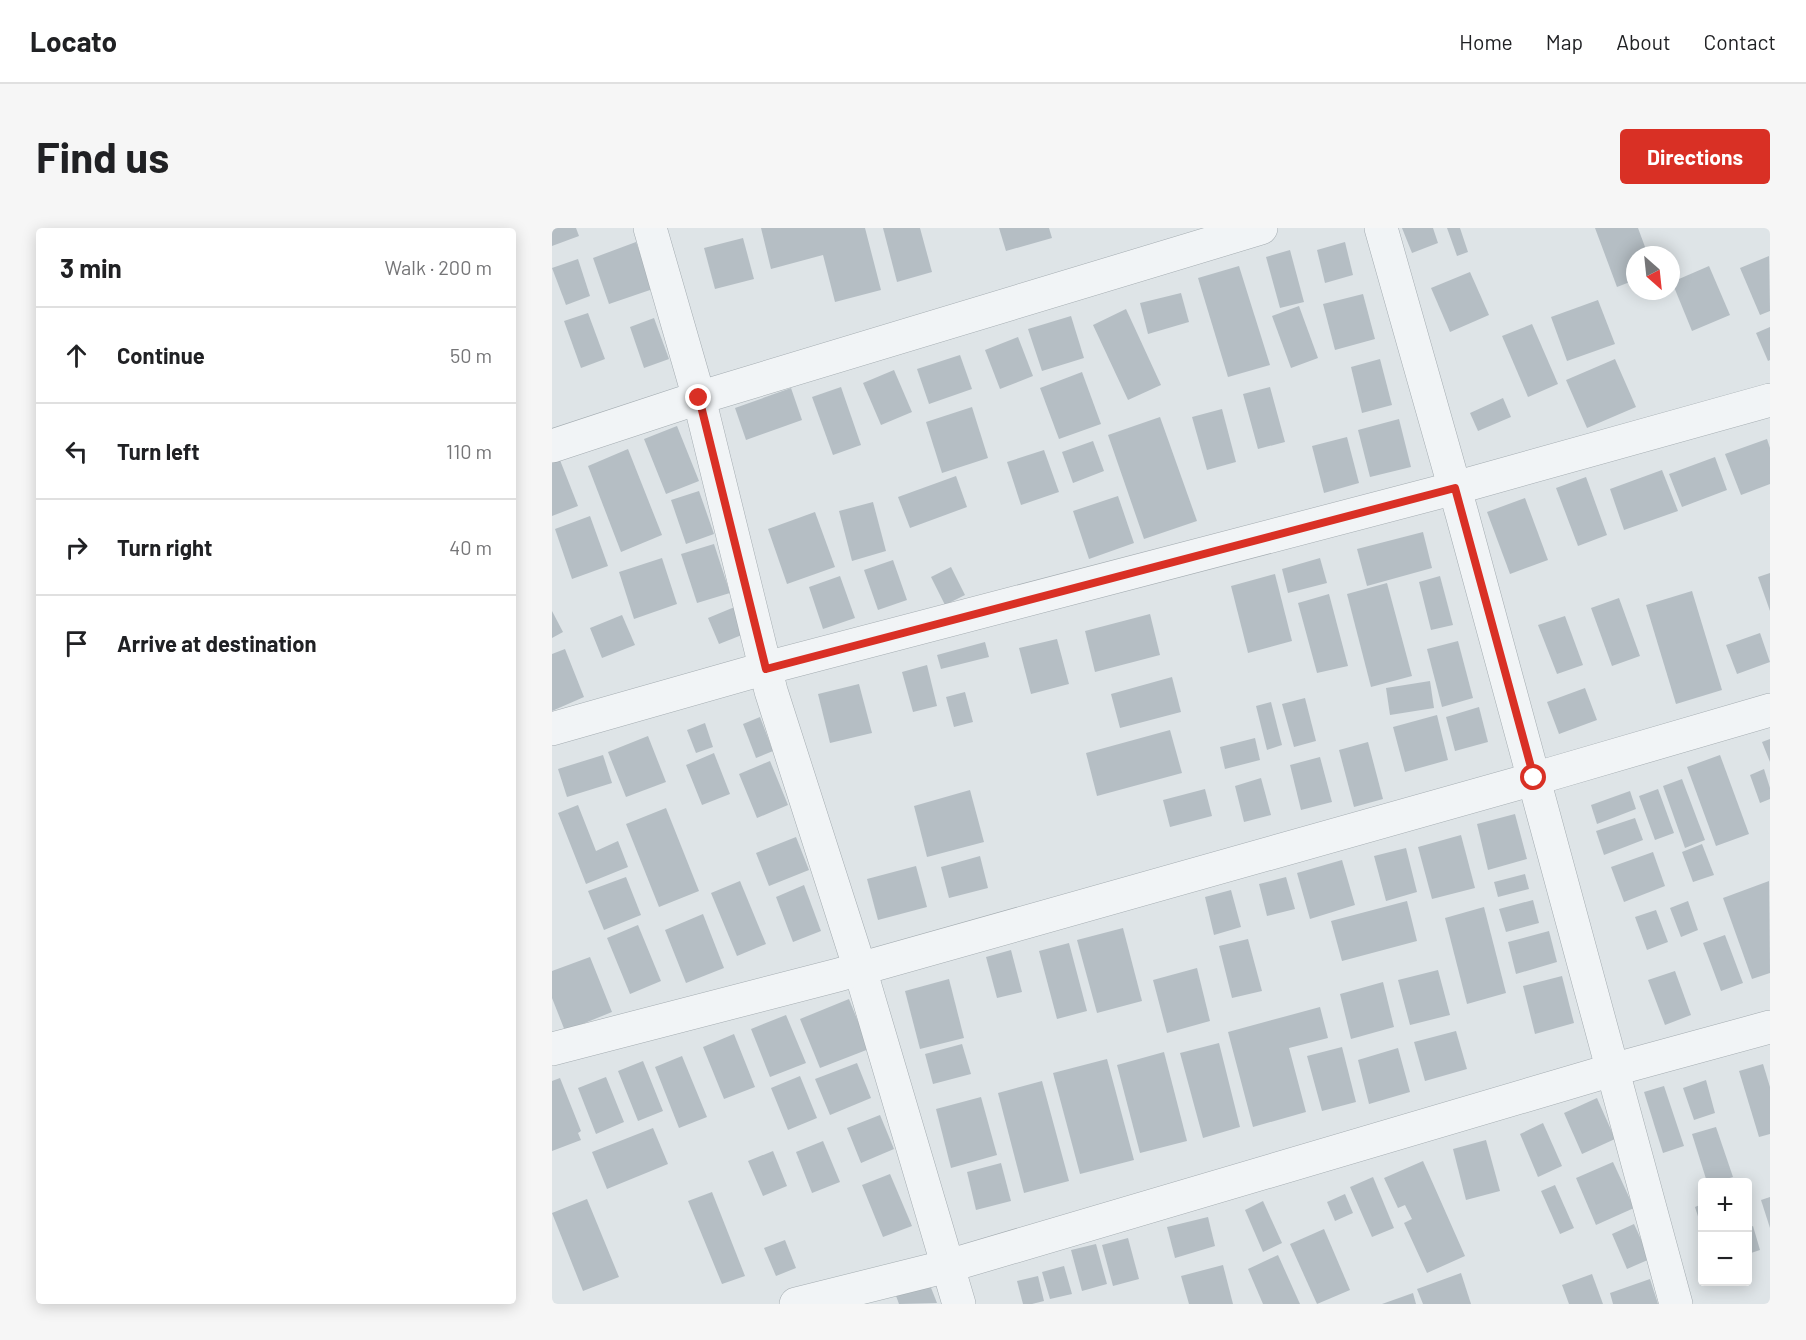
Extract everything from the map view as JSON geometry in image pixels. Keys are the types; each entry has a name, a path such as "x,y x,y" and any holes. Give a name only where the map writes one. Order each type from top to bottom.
{"street":[{"path":"650,228 699,398 775,702 860,969 958,1304"},
{"path":"552,446 699,398 1261,228"},
{"path":"1381,228 1455,488 1676,1304"},
{"path":"552,729 766,669 1455,488 1770,400"},
{"path":"552,1049 860,969 1770,710"},
{"path":"796,1304 948,1266 1612,1070 1770,1027"}],"building":[{"path":"552,228 576,228 579,236 552,246"},
{"path":"761,228 865,228 881,290 835,302 823,255 771,269"},
{"path":"883,228 920,228 932,272 897,282"},
{"path":"999,228 1049,228 1052,238 1006,251"},
{"path":"1402,228 1433,228 1438,243 1412,253"},
{"path":"1447,228 1460,228 1468,252 1457,256"},
{"path":"1595,228 1638,228 1645,246 1626,246 1626,284 1617,287"},
{"path":"743,238 754,279 715,289 704,248"},
{"path":"636,242 653,289 609,304 593,258"},
{"path":"1345,242 1353,275 1325,283 1317,250"},
{"path":"1290,250 1304,302 1280,308 1266,257"},
{"path":"1769,256 1770,311 1760,315 1740,268"},
{"path":"578,259 590,296 566,305 552,268"},
{"path":"1239,266 1270,365 1228,377 1198,278"},
{"path":"1709,266 1730,315 1692,331 1679,300 1680,279"},
{"path":"1470,272 1489,315 1450,332 1431,288"},
{"path":"1181,293 1189,322 1148,334 1140,303"},
{"path":"1363,294 1375,339 1335,350 1323,304"},
{"path":"1598,300 1615,344 1567,361 1551,317"},
{"path":"1299,306 1318,358 1291,368 1272,316"},
{"path":"1126,309 1161,385 1128,400 1093,325"},
{"path":"588,313 605,359 581,368 564,321"},
{"path":"1071,316 1084,358 1042,371 1028,329"},
{"path":"654,318 669,359 644,368 630,327"},
{"path":"1532,324 1558,384 1528,397 1502,336"},
{"path":"1770,327 1770,360 1768,361 1756,333"},
{"path":"1018,337 1033,376 1000,389 985,350"},
{"path":"960,355 972,389 929,404 917,369"},
{"path":"1380,359 1392,405 1362,413 1351,367"},
{"path":"1615,359 1636,407 1587,428 1566,380"},
{"path":"894,370 912,412 881,425 863,383"},
{"path":"1082,372 1101,424 1059,439 1040,388"},
{"path":"841,387 861,445 833,455 812,397"},
{"path":"1270,387 1285,442 1258,449 1243,394"},
{"path":"791,388 802,420 746,440 735,408"},
{"path":"1503,398 1511,417 1478,431 1470,413"},
{"path":"972,407 988,458 942,473 926,422"},
{"path":"1222,409 1236,462 1207,470 1192,417"},
{"path":"1160,417 1197,521 1144,539 1108,435"},
{"path":"1399,419 1411,467 1370,477 1358,430"},
{"path":"677,426 699,481 666,494 644,439"},
{"path":"1347,437 1359,483 1324,493 1312,446"},
{"path":"1767,439 1770,448 1770,484 1741,495 1725,454"},
{"path":"1093,441 1104,471 1073,483 1062,452"},
{"path":"628,449 662,535 621,552 588,466"},
{"path":"1044,450 1059,492 1021,505 1007,462"},
{"path":"558,455 578,506 552,516 552,457"},
{"path":"1715,457 1727,490 1682,507 1669,474"},
{"path":"1662,470 1678,511 1624,530 1610,489"},
{"path":"956,476 967,507 910,528 898,497"},
{"path":"1586,477 1607,535 1578,546 1556,488"},
{"path":"699,491 714,534 686,544 671,500"},
{"path":"1118,496 1134,543 1089,559 1073,511"},
{"path":"1525,498 1548,560 1510,574 1487,512"},
{"path":"873,502 886,551 852,561 839,511"},
{"path":"815,512 835,567 787,584 768,529"},
{"path":"590,516 608,566 572,579 555,529"},
{"path":"1423,532 1432,568 1367,586 1357,549"},
{"path":"714,544 730,593 697,603 681,554"},
{"path":"662,558 677,604 634,619 619,572"},
{"path":"1320,558 1327,583 1288,593 1282,569"},
{"path":"893,560 907,600 878,610 864,570"},
{"path":"951,567 965,595 945,605 931,577"},
{"path":"1770,573 1770,611 1758,577"},
{"path":"1275,574 1292,641 1248,653 1231,586"},
{"path":"840,576 855,618 823,629 809,587"},
{"path":"1440,576 1453,625 1431,630 1419,582"},
{"path":"1387,583 1412,676 1371,687 1347,594"},
{"path":"1692,591 1722,690 1676,704 1646,605"},
{"path":"1329,594 1348,666 1317,673 1298,603"},
{"path":"1619,598 1640,656 1612,666 1591,608"},
{"path":"737,606 747,633 719,644 708,618"},
{"path":"552,611 563,632 552,638"},
{"path":"1150,614 1160,655 1095,672 1085,631"},
{"path":"622,615 635,645 602,658 590,628"},
{"path":"1565,616 1583,665 1557,674 1538,625"},
{"path":"1760,633 1770,662 1737,674 1726,645"},
{"path":"1057,639 1069,684 1031,694 1019,648"},
{"path":"1458,641 1473,698 1442,707 1427,649"},
{"path":"985,642 989,657 941,669 937,655"},
{"path":"565,649 584,697 552,711 552,654"},
{"path":"927,665 937,706 913,712 902,672"},
{"path":"1172,677 1181,712 1120,728 1111,694"},
{"path":"1430,681 1434,708 1390,715 1386,688"},
{"path":"859,684 872,733 830,743 818,694"},
{"path":"1585,688 1597,720 1559,734 1547,702"},
{"path":"965,692 973,722 954,727 946,697"},
{"path":"1305,698 1316,741 1294,747 1282,704"},
{"path":"1271,702 1282,745 1267,750 1256,706"},
{"path":"1479,707 1488,742 1455,751 1446,717"},
{"path":"1437,715 1448,760 1405,772 1393,727"},
{"path":"760,717 773,751 756,758 743,724"},
{"path":"705,723 713,747 696,753 687,730"},
{"path":"1170,730 1182,773 1097,796 1086,753"},
{"path":"648,736 666,782 626,797 608,752"},
{"path":"1255,738 1260,760 1225,769 1220,747"},
{"path":"1770,739 1770,762 1762,742"},
{"path":"1368,742 1383,799 1354,807 1339,750"},
{"path":"714,753 730,794 702,805 686,765"},
{"path":"603,755 612,783 567,797 558,769"},
{"path":"1720,755 1749,834 1716,846 1687,767"},
{"path":"1320,757 1332,802 1301,810 1290,765"},
{"path":"770,761 788,805 757,818 739,774"},
{"path":"1764,769 1770,788 1770,799 1760,803 1750,775"},
{"path":"1261,778 1271,815 1244,822 1235,786"},
{"path":"1682,779 1705,840 1685,848 1663,786"},
{"path":"1205,789 1212,816 1170,827 1163,800"},
{"path":"1658,789 1674,833 1655,840 1639,796"},
{"path":"970,790 984,842 927,857 914,806"},
{"path":"1630,791 1636,809 1597,824 1591,805"},
{"path":"578,805 596,851 618,841 628,867 586,884 558,813"},
{"path":"666,808 699,891 659,907 626,824"},
{"path":"1515,814 1527,859 1488,870 1477,824"},
{"path":"1635,818 1643,840 1604,855 1596,831"},
{"path":"1461,835 1475,888 1432,899 1418,847"},
{"path":"796,837 809,870 769,886 756,853"},
{"path":"1702,844 1714,875 1693,882 1682,852"},
{"path":"1406,848 1417,892 1386,901 1374,856"},
{"path":"1653,852 1665,886 1624,902 1611,867"},
{"path":"980,856 988,888 949,898 941,867"},
{"path":"1342,860 1355,905 1310,919 1297,873"},
{"path":"916,866 927,907 878,920 867,879"},
{"path":"1525,874 1529,889 1498,897 1494,882"},
{"path":"626,877 641,915 604,930 588,891"},
{"path":"1286,877 1295,909 1267,916 1259,884"},
{"path":"740,881 766,944 737,956 711,893"},
{"path":"1769,881 1770,973 1752,979 1723,898"},
{"path":"804,885 821,931 793,942 776,897"},
{"path":"1231,890 1241,927 1214,935 1205,897"},
{"path":"1533,900 1539,923 1506,932 1499,909"},
{"path":"1407,901 1417,941 1342,961 1331,921"},
{"path":"1688,901 1698,930 1681,937 1670,908"},
{"path":"1484,907 1506,993 1467,1004 1445,918"},
{"path":"1656,910 1668,942 1647,950 1635,917"},
{"path":"703,914 724,968 686,983 665,930"},
{"path":"638,925 661,981 630,994 607,938"},
{"path":"1123,928 1142,1001 1097,1013 1077,940"},
{"path":"1549,931 1557,962 1516,974 1508,942"},
{"path":"1725,935 1743,983 1721,991 1703,943"},
{"path":"1248,939 1262,991 1232,998 1219,946"},
{"path":"1069,943 1087,1011 1057,1019 1039,951"},
{"path":"1011,950 1022,992 997,998 986,957"},
{"path":"590,957 612,1012 565,1031 552,998 552,971"},
{"path":"1197,968 1210,1021 1167,1033 1153,980"},
{"path":"1438,970 1450,1015 1410,1025 1398,980"},
{"path":"1675,971 1691,1015 1665,1025 1648,980"},
{"path":"1562,976 1574,1023 1535,1034 1523,986"},
{"path":"949,979 964,1038 920,1049 905,991"},
{"path":"1383,982 1394,1027 1351,1039 1340,994"},
{"path":"849,999 869,1049 820,1068 800,1019"},
{"path":"1320,1007 1328,1038 1289,1048 1306,1112 1253,1127 1228,1032"},
{"path":"786,1015 806,1063 770,1077 751,1029"},
{"path":"1456,1031 1467,1069 1425,1081 1414,1042"},
{"path":"734,1034 755,1087 724,1099 703,1047"},
{"path":"1219,1043 1240,1127 1203,1138 1180,1053"},
{"path":"962,1044 971,1074 933,1084 925,1054"},
{"path":"1342,1047 1356,1102 1322,1111 1307,1056"},
{"path":"1398,1048 1410,1092 1369,1104 1358,1060"},
{"path":"1164,1052 1187,1141 1140,1153 1117,1065"},
{"path":"682,1056 707,1117 679,1128 655,1067"},
{"path":"1107,1059 1134,1160 1080,1174 1053,1073"},
{"path":"643,1061 663,1111 638,1121 618,1071"},
{"path":"857,1063 871,1098 830,1115 815,1079"},
{"path":"1763,1064 1770,1087 1770,1134 1759,1137 1739,1071"},
{"path":"800,1076 817,1118 788,1130 771,1088"},
{"path":"606,1077 624,1122 596,1134 578,1088"},
{"path":"560,1078 581,1131 578,1133 581,1140 552,1151 552,1081"},
{"path":"1706,1080 1715,1113 1694,1120 1683,1088"},
{"path":"1042,1081 1069,1181 1024,1193 998,1093"},
{"path":"1664,1086 1684,1146 1663,1153 1644,1092"},
{"path":"981,1097 997,1155 951,1168 936,1109"},
{"path":"1597,1098 1615,1139 1582,1154 1564,1113"},
{"path":"880,1115 894,1149 861,1163 847,1128"},
{"path":"1543,1123 1562,1166 1538,1177 1520,1134"},
{"path":"1716,1127 1733,1177 1706,1178 1692,1134"},
{"path":"653,1128 668,1164 607,1189 592,1152"},
{"path":"1486,1140 1500,1191 1466,1200 1453,1149"},
{"path":"823,1141 840,1182 812,1193 796,1152"},
{"path":"773,1151 787,1186 763,1196 748,1161"},
{"path":"1423,1161 1465,1256 1427,1273 1404,1223 1412,1219 1405,1205 1398,1208 1384,1178"},
{"path":"1613,1162 1634,1208 1596,1225 1576,1178"},
{"path":"1001,1163 1011,1201 976,1210 967,1172"},
{"path":"890,1174 912,1226 883,1237 862,1185"},
{"path":"1373,1177 1394,1228 1372,1237 1350,1187"},
{"path":"1555,1185 1574,1228 1560,1234 1541,1191"},
{"path":"712,1192 745,1276 722,1284 688,1201"},
{"path":"1345,1194 1353,1213 1335,1221 1327,1202"},
{"path":"1770,1197 1770,1228 1761,1200"},
{"path":"587,1199 619,1277 583,1291 552,1213"},
{"path":"1263,1201 1282,1243 1263,1252 1245,1210"},
{"path":"1208,1217 1215,1246 1175,1258 1167,1227"},
{"path":"1634,1224 1650,1259 1627,1269 1612,1234"},
{"path":"1752,1226 1760,1250 1752,1253 1752,1232"},
{"path":"1324,1229 1350,1290 1317,1304 1290,1244"},
{"path":"1128,1238 1139,1279 1113,1286 1102,1245"},
{"path":"785,1240 796,1268 776,1276 764,1248"},
{"path":"1096,1244 1107,1284 1082,1291 1071,1250"},
{"path":"1278,1255 1300,1304 1263,1304 1248,1269"},
{"path":"1223,1265 1233,1304 1189,1304 1181,1276"},
{"path":"1064,1266 1072,1294 1050,1299 1042,1272"},
{"path":"1461,1273 1471,1304 1423,1304 1417,1289"},
{"path":"1592,1274 1603,1304 1569,1304 1562,1285"},
{"path":"1038,1276 1044,1301 1023,1304 1017,1281"},
{"path":"1650,1279 1658,1304 1613,1304 1610,1293"},
{"path":"928,1280 937,1303 899,1304 895,1293"},
{"path":"1413,1293 1416,1304 1382,1304"}],"route":[{"path":"699,398 766,669 1455,488 1534,778"}]}
